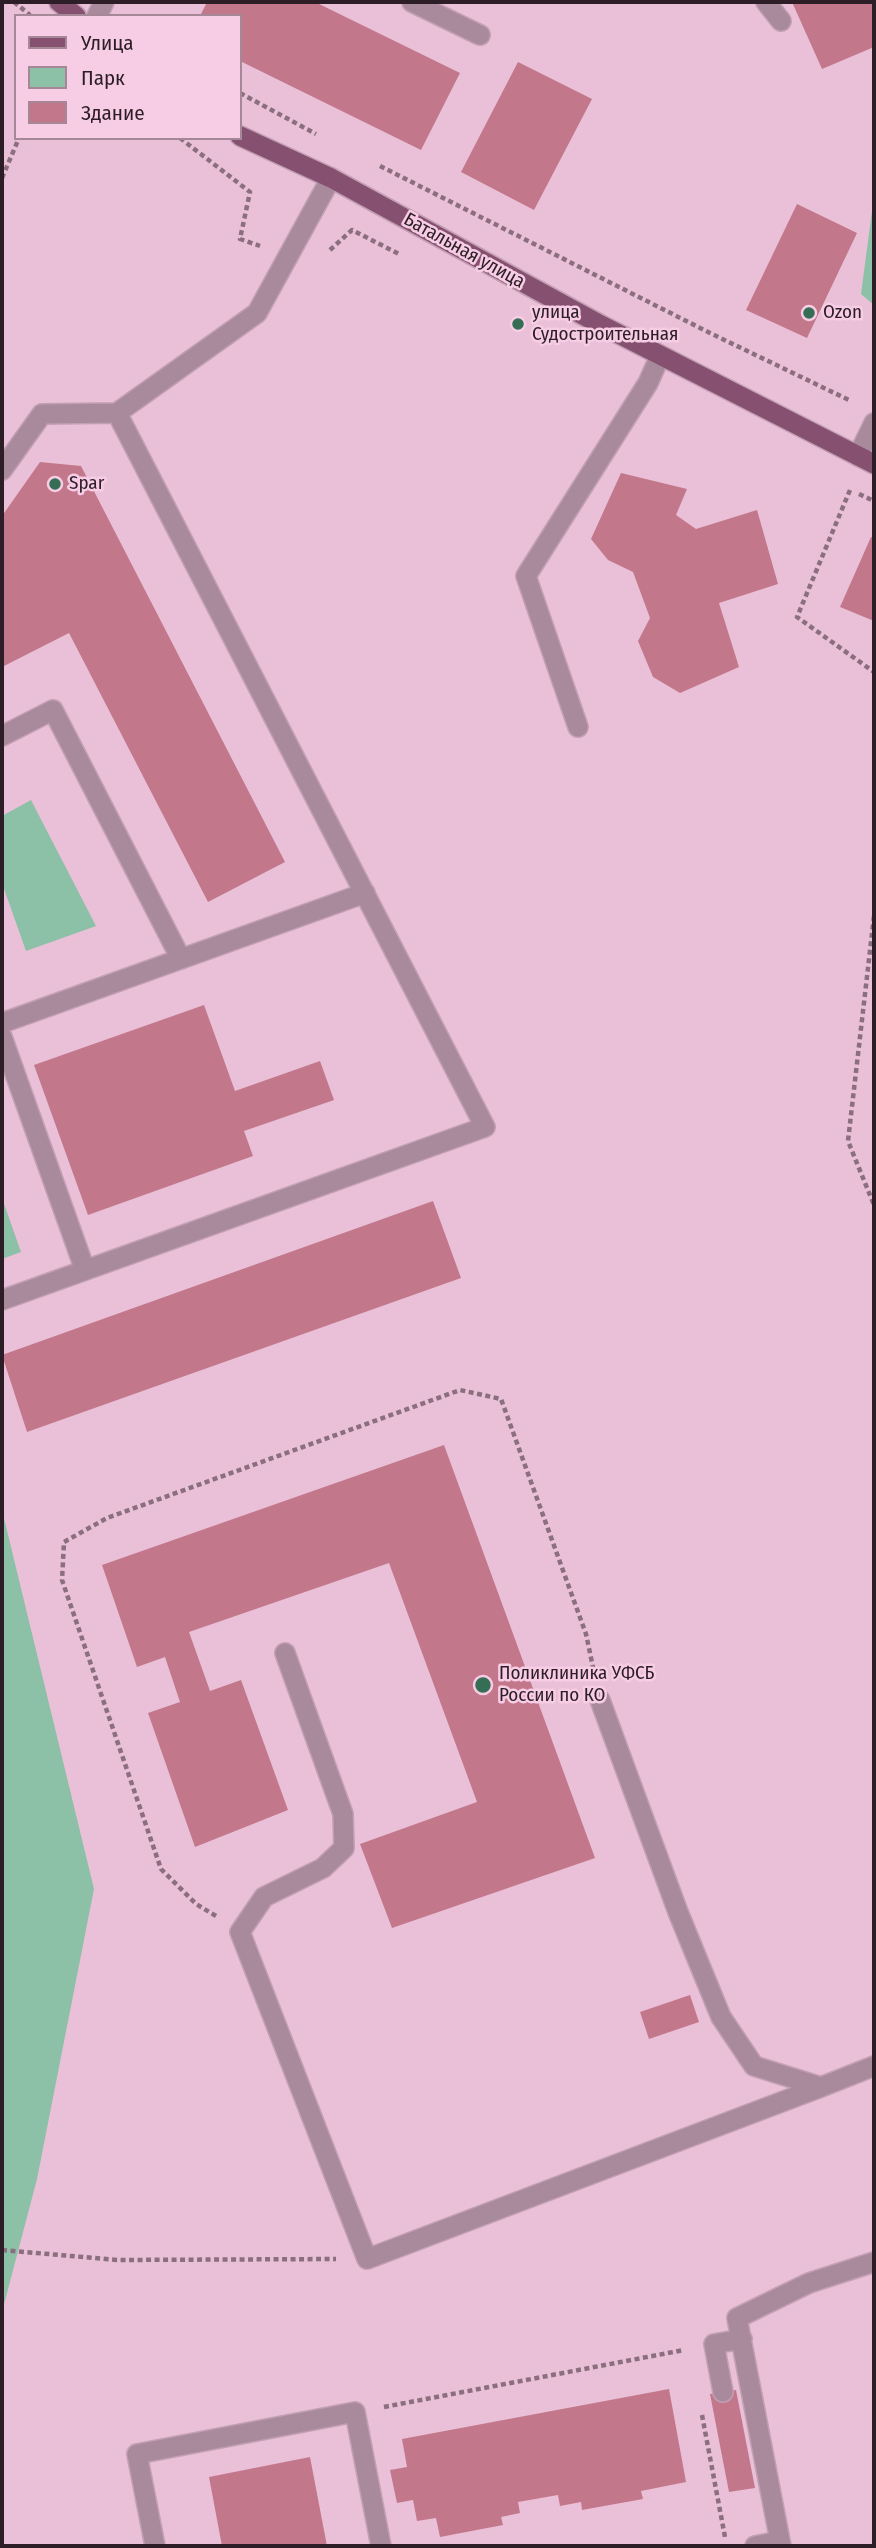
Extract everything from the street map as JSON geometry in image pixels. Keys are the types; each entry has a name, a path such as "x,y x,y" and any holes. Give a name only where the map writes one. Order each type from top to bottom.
{"main road":[{"path":"59,2 74,14"},
{"name":"Батальная улица","path":"242,137 331,178 660,356 866,460"}],"street":[{"path":"412,2 480,35"},
{"path":"766,2 781,21"},
{"path":"2,470 42,414 117,413 257,313 331,178"},
{"path":"578,727 526,576 648,383 660,356"},
{"path":"2,1300 485,1127 117,413"},
{"path":"866,460 868,415"},
{"path":"2,736 53,710 181,959"},
{"path":"2,1023 365,893"},
{"path":"2,1037 85,1270"},
{"path":"285,1653 343,1814 344,1848 323,1868 264,1897 240,1932 367,2259 874,2066"},
{"path":"600,1700 678,1912 721,2017 754,2066 821,2087"},
{"path":"755,2546 781,2544 737,2318 808,2283 874,2262"},
{"path":"723,2392 714,2344 742,2339"},
{"path":"155,2546 137,2454 355,2412 381,2546"}],"path":[{"path":"14,2 28,14"},
{"path":"242,94 328,140"},
{"path":"2,178 18,140"},
{"path":"183,140 250,192 240,239 288,256 305,271 352,230 401,255"},
{"path":"378,165 868,415"},
{"path":"838,484 874,501"},
{"path":"850,490 797,617 874,672"},
{"path":"874,916 848,1140 874,1205"},
{"path":"240,1932 195,1904 161,1869 62,1580 64,1542 107,1518 460,1390 500,1399 586,1634 600,1700"},
{"path":"2,2250 117,2260 367,2259"},
{"path":"355,2412 714,2344"},
{"path":"702,2415 727,2546"}],"green space":[{"path":"874,196 874,305 861,294"},
{"path":"31,800 96,926 26,951 2,883 2,816"},
{"path":"2,1198 21,1252 2,1259"},
{"path":"2,1510 94,1889 37,2179 2,2312"}],"building":[{"path":"207,2 315,2 460,73 421,150 242,62 242,14 201,14"},
{"path":"792,2 874,2 874,47 822,69"},
{"path":"518,62 592,99 534,210 461,172"},
{"path":"797,204 857,233 807,338 746,310"},
{"path":"40,462 81,466 285,862 208,902 69,633 2,667 2,516"},
{"path":"621,473 687,489 676,515 696,529 757,510 778,584 719,603 739,667 680,693 653,677 638,641 650,618 633,572 608,560 591,539"},
{"path":"871,537 874,538 874,621 840,607"},
{"path":"204,1005 235,1091 320,1061 334,1100 244,1131 253,1156 88,1215 34,1065"},
{"path":"433,1201 461,1278 27,1432 2,1355"},
{"name":"Поликлиника УФСБ России по КО","path":"444,1445 595,1858 392,1928 360,1844 477,1802 389,1563 189,1632 210,1691 241,1680 288,1810 195,1847 148,1713 180,1702 165,1657 137,1667 102,1565"},
{"path":"690,1995 699,2022 649,2039 640,2012"},
{"path":"669,2389 686,2482 641,2491 643,2499 582,2510 581,2502 560,2506 558,2495 518,2502 520,2513 501,2517 503,2525 440,2537 436,2518 417,2521 413,2500 397,2503 390,2470 407,2467 402,2439"},
{"path":"736,2390 755,2488 729,2492 710,2394"},
{"path":"310,2457 327,2546 222,2546 209,2477"}],"place":[{"name":"Ozon","path":"809,313"},
{"name":"улица Судостроительная","path":"518,324"},
{"name":"Spar","path":"55,484"},
{"name":"Поликлиника УФСБ России по КО","path":"483,1685"}]}
